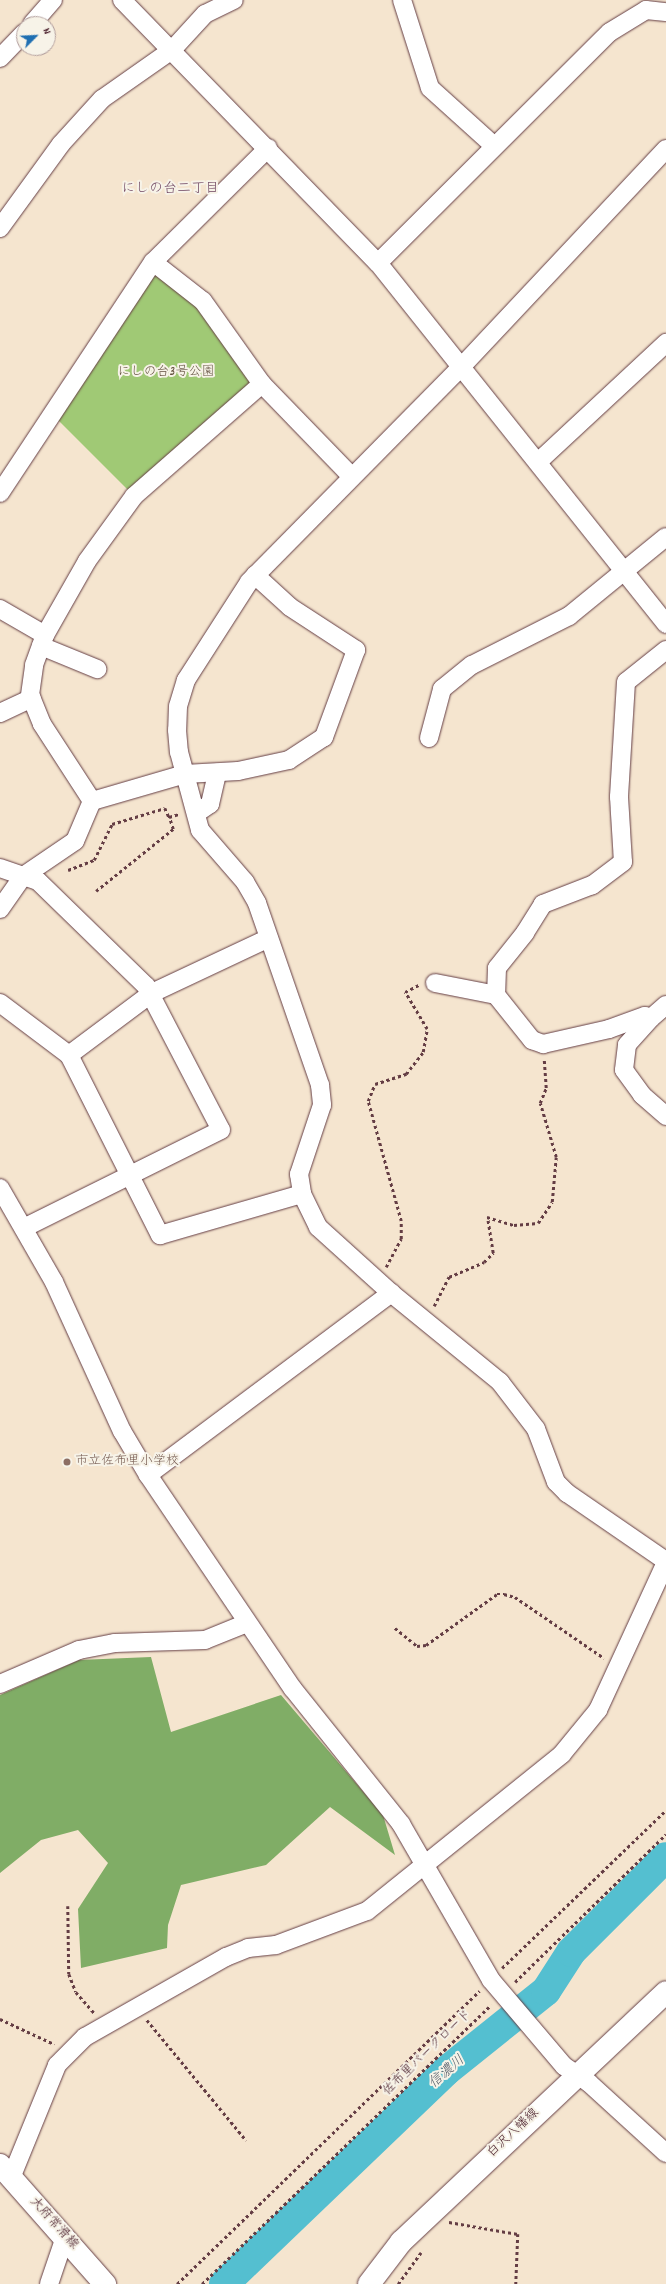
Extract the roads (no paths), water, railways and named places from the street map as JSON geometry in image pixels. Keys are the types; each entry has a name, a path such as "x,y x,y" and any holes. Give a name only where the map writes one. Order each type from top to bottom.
{"main road":[{"name":"白沢八幡線","path":"369,2284 401,2242 666,1992"},
{"name":"大府常滑線","path":"5,2172 65,2237 105,2284"}],"street":[{"path":"39,16 53,0"},
{"path":"122,0 268,148 378,263 666,624"},
{"path":"0,228 61,144 102,99 172,50 205,14 234,0"},
{"path":"402,0 430,88 493,145"},
{"path":"378,263 493,145 521,124 610,32 646,10 666,12"},
{"path":"0,58 16,41"},
{"path":"0,493 6,469 153,262 268,148"},
{"path":"5,2172 43,2096 57,2064 85,2037 226,1957 352,1919 367,1911 424,1863 562,1754 587,1727 666,1561 567,1493 556,1482 536,1429 524,1410 500,1382 391,1293 318,1227 302,1194 299,1174 322,1105 320,1085 257,903 245,882 200,830 177,730 178,706 186,680 255,575 351,476 461,367 666,150"},
{"path":"153,262 203,301 262,384 351,476"},
{"path":"538,462 666,344"},
{"path":"92,801 42,724 32,698 34,666 43,640 87,561 134,496 262,384"},
{"path":"429,738 442,689 472,665 569,616 623,569 666,537"},
{"path":"92,801 186,774 217,772 289,760 324,737 356,650 290,607 255,575"},
{"path":"0,609 43,640 98,669"},
{"path":"496,995 497,968 525,933 543,904 592,885 623,862 619,797 626,682 666,650"},
{"path":"0,713 32,698"},
{"path":"196,810 210,804 217,772"},
{"path":"0,909 25,875 75,841 92,801"},
{"path":"0,868 25,875 38,881 152,993 220,1130 24,1228"},
{"path":"69,1055 152,993 269,938"},
{"path":"434,983 496,995 532,1040 542,1044 609,1029 645,1016 651,1018"},
{"path":"0,1003 69,1055 160,1235 302,1194"},
{"path":"665,1114 642,1095 624,1070 627,1046 651,1018 666,1005"},
{"path":"0,1188 54,1282 122,1432 148,1475 247,1623 293,1688 401,1824 490,1980 564,2066 578,2074 666,2153"},
{"path":"148,1475 391,1293"},
{"path":"0,1684 79,1650 115,1643 205,1640 247,1623"},
{"path":"49,2284 65,2237"}],"waterway":[{"name":"信濃川","path":"224,2284 446,2071 546,1991 571,1952 666,1857"}],"place":[{"name":"市立佐布里小学校","path":"67,1462"}],"district":[{"name":"にしの台二丁目","path":"170,189"}],"park label":[{"name":"にしの台3号公園","path":"166,373"}]}
